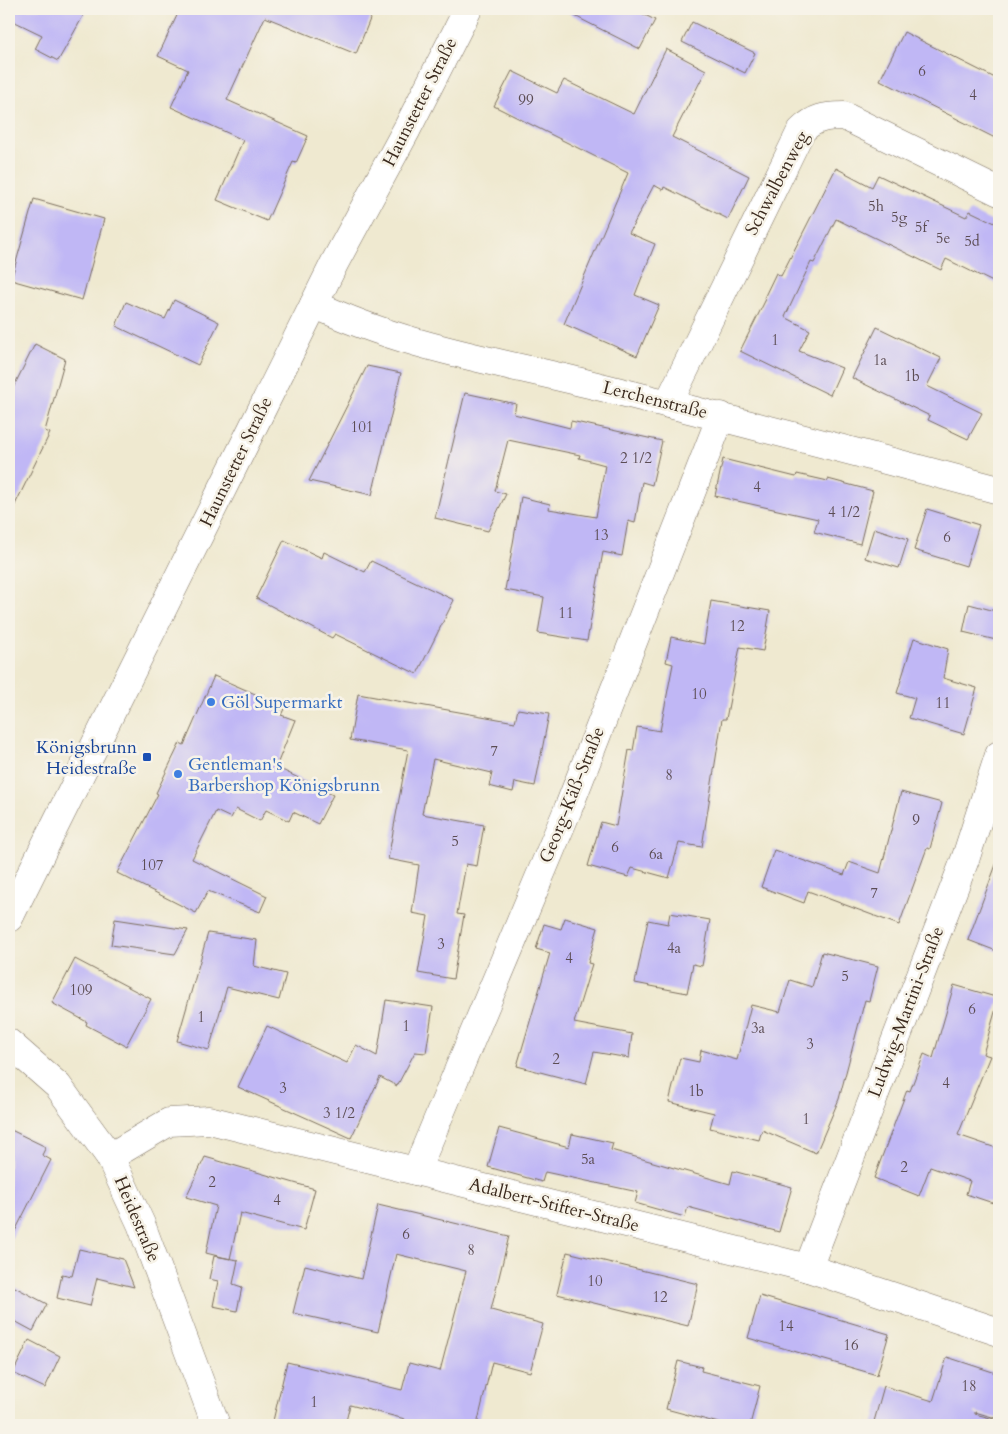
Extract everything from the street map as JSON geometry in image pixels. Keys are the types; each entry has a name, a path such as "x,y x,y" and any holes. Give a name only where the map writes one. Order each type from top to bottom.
{"street":[{"name":"Haunstetter Straße","path":"9,918 314,304 407,130 468,9"},
{"name":"Schwalbenweg","path":"668,404 800,131 811,121 826,116 844,116 999,192"},
{"name":"Lerchenstraße","path":"314,304 348,321 401,339 721,416 999,490"},
{"name":"Georg-Käß-Straße","path":"416,1171 568,809 721,416"},
{"name":"Ludwig-Martini-Straße","path":"808,1268 966,857 999,755"},
{"name":"Heidestraße","path":"9,1043 58,1086 110,1157 140,1224 216,1425"},
{"name":"Adalbert-Stifter-Straße","path":"110,1157 169,1122 209,1120 808,1268 999,1332"}],"building":[{"path":"9,9 87,9 58,61 35,49 42,35 9,19"},
{"path":"180,9 374,9 356,54 265,17 227,100 308,136 296,163 293,162 267,221 217,200 243,140 171,107 188,70 158,56"},
{"path":"561,9 633,9 655,20 640,49"},
{"path":"692,22 755,53 745,73 682,42"},
{"path":"904,32 999,80 999,140 880,80"},
{"path":"666,49 706,70 672,137 749,176 728,219 664,187 663,190 654,185 629,233 655,244 635,295 659,305 637,356 564,324 628,173 494,106 512,71 557,93 564,80 634,114"},
{"path":"836,168 872,187 878,175 966,217 970,211 999,225 999,285 946,259 941,270 836,219 814,263 811,262 785,317 810,330 799,351 842,368 830,395 740,351 766,299 764,298 776,273 781,276"},
{"path":"34,199 104,219 82,300 11,280"},
{"path":"174,300 219,322 198,365 116,326 126,302 165,319"},
{"path":"877,327 941,358 927,386 982,413 968,439 928,420 930,416 852,378"},
{"path":"35,344 65,359 45,431 50,433 9,517 9,396"},
{"path":"367,366 401,373 372,495 309,481"},
{"path":"465,393 516,404 514,414 570,428 571,421 662,441 652,485 642,482 635,523 628,521 622,556 603,552 587,641 538,633 544,597 505,590 521,497 550,504 549,509 596,517 605,465 579,458 580,455 508,440 495,491 506,494 488,531 435,518"},
{"path":"723,459 796,477 797,474 828,481 828,479 873,491 860,544 814,532 818,519 715,496"},
{"path":"927,509 979,525 966,566 914,550"},
{"path":"874,528 908,539 899,568 865,558"},
{"path":"284,540 322,558 324,552 365,572 371,561 454,600 417,674 335,634 332,638 256,598"},
{"path":"711,601 770,611 763,651 740,647 726,719 722,719 702,847 679,843 669,878 632,868 628,877 588,866 601,822 616,826 629,750 633,751 637,727 660,731 673,664 666,662 671,637 704,644"},
{"path":"969,604 999,612 996,640 963,632"},
{"path":"914,638 948,649 943,678 977,688 964,734 909,718 915,698 897,693"},
{"path":"214,676 285,707 281,715 295,720 276,767 333,795 318,824 293,812 289,821 266,810 260,821 236,809 231,818 216,811 192,859 267,896 260,912 208,891 196,913 117,873 158,794 156,793 180,743 184,745"},
{"path":"358,694 515,722 518,709 549,714 535,786 515,782 513,792 489,786 492,773 433,759 422,814 484,825 477,866 466,864 457,914 464,915 453,979 418,973 428,916 412,913 419,865 388,859 408,750 350,740"},
{"path":"901,792 942,803 930,849 927,848 899,925 808,891 804,903 761,887 774,850 844,875 849,862 880,873"},
{"path":"997,862 999,863 999,952 968,940"},
{"path":"670,913 710,920 702,966 693,964 687,993 635,983 648,920 668,924"},
{"path":"565,918 598,928 588,963 592,964 574,1023 632,1034 629,1058 594,1052 586,1084 517,1066 550,953 536,949 544,924 561,929"},
{"path":"115,919 188,930 175,954 111,945"},
{"path":"208,933 257,940 254,966 286,974 279,1000 227,987 209,1050 177,1041"},
{"path":"822,952 878,966 869,1001 865,1000 839,1099 816,1153 762,1130 759,1140 710,1128 714,1113 669,1102 680,1058 699,1062 701,1050 737,1060 751,1005 780,1012 790,980 812,987"},
{"path":"75,959 151,999 126,1046 86,1025 87,1022 52,1003"},
{"path":"954,985 999,998 983,1054 990,1056 958,1135 999,1149 999,1205 966,1194 970,1181 930,1167 919,1196 874,1178 907,1090 910,1091 924,1054 933,1058"},
{"path":"386,1000 433,1007 426,1053 415,1052 397,1086 380,1077 351,1138 238,1087 267,1026 347,1063 356,1045 377,1056"},
{"path":"499,1128 569,1147 572,1134 613,1143 611,1150 730,1184 733,1171 792,1187 779,1232 688,1207 685,1217 635,1203 638,1192 545,1172 542,1182 488,1167"},
{"path":"9,1129 46,1147 42,1155 51,1160 9,1243"},
{"path":"205,1157 315,1189 304,1230 240,1213 230,1259 206,1253 216,1206 186,1197"},
{"path":"378,1205 509,1236 491,1310 543,1324 530,1372 492,1362 477,1425 403,1425 405,1419 350,1405 345,1425 272,1425 287,1362 402,1390 409,1363 440,1371 466,1271 396,1254 378,1332 293,1313 305,1265 361,1279"},
{"path":"79,1249 123,1259 134,1287 97,1278 90,1306 57,1298 62,1274 72,1276"},
{"path":"567,1252 698,1284 688,1326 557,1294"},
{"path":"214,1256 238,1260 233,1284 242,1287 237,1311 213,1306 218,1281 209,1279"},
{"path":"9,1284 47,1304 33,1331 9,1318"},
{"path":"760,1296 889,1334 877,1375 748,1338"},
{"path":"29,1340 60,1356 45,1388 13,1373"},
{"path":"947,1357 999,1374 999,1419 975,1412 975,1414 994,1419 993,1425 873,1425 884,1386 933,1401"},
{"path":"678,1361 702,1367 701,1371 760,1386 750,1425 726,1425 666,1409"}],"place":[{"name":"Göl Supermarkt","path":"211,702"},
{"name":"Königsbrunn Heidestraße","path":"147,757"},
{"name":"Gentleman's Barbershop Königsbrunn","path":"178,774"}]}
